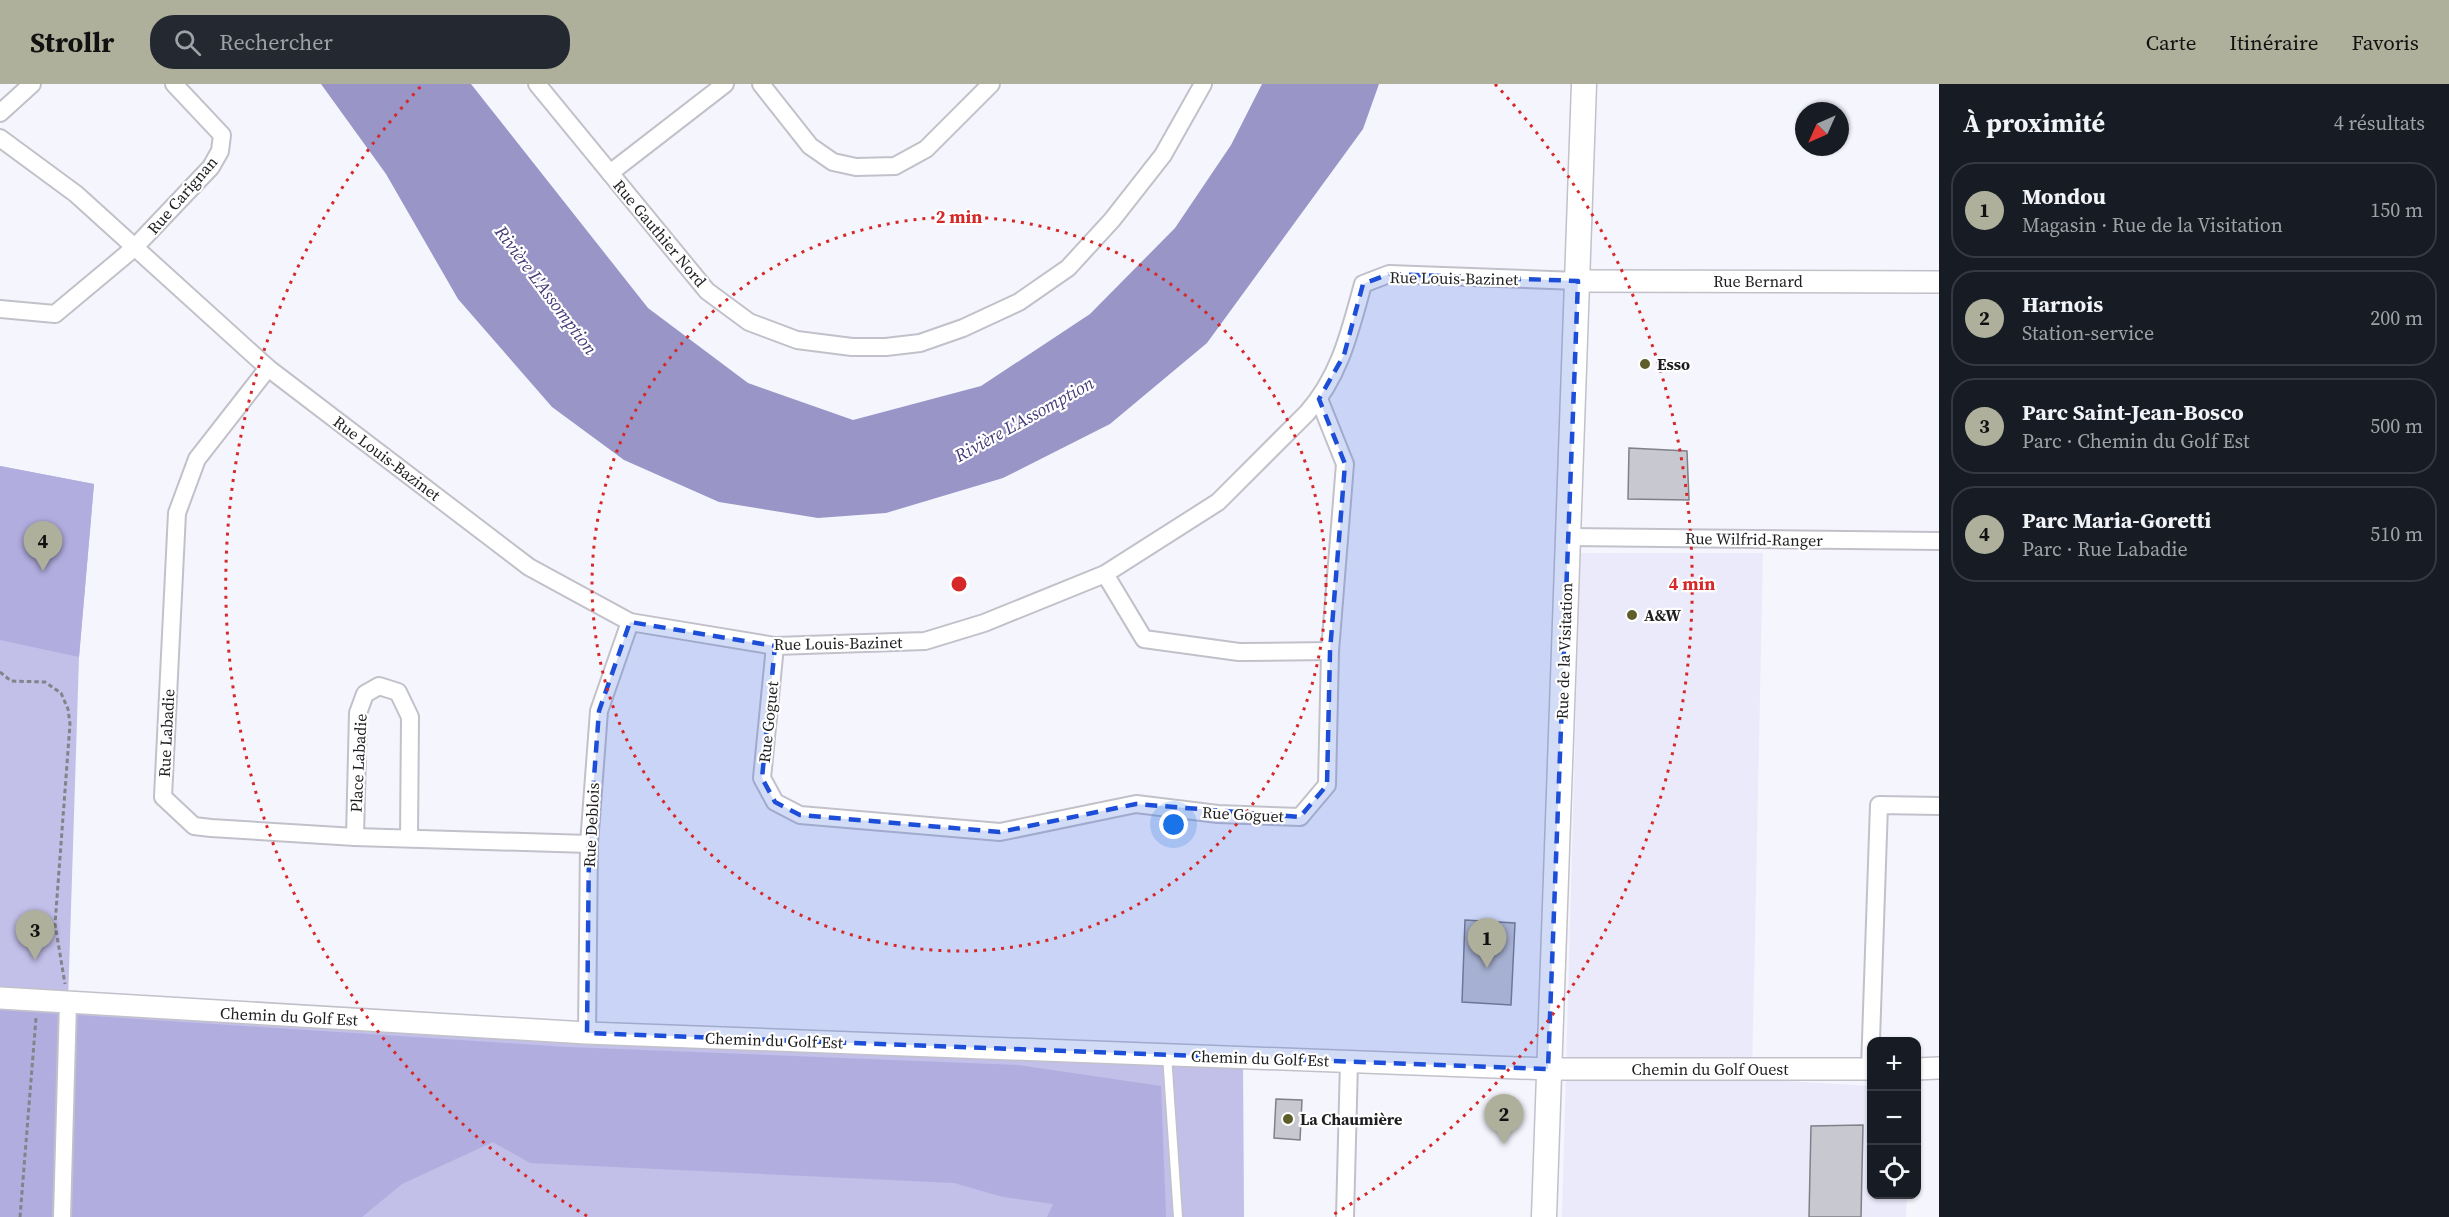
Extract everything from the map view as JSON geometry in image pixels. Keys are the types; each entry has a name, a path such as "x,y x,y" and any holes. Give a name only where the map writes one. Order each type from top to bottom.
{"main road":[{"name":"Rue de la Visitation","path":"1544,1217 1584,84"}],"street":[{"path":"0,113 32,84"},
{"name":"Rue Carignan","path":"134,248 211,167 220,151 222,135 174,84"},
{"name":"Rue Gauthier Nord","path":"537,84 707,291 749,322 797,340 886,347 920,343 963,328 1020,302 1068,268 1113,220 1163,155 1203,84"},
{"path":"610,174 724,84"},
{"path":"761,84 810,146 833,162 856,167 895,166 926,149 991,84"},
{"name":"Rue Louis-Bazinet","path":"0,138 76,194 268,368 529,567 630,622 775,646 925,641 984,623 1106,574 1218,502 1319,399 1344,355 1363,284 1389,274 1578,280"},
{"path":"0,309 55,314 134,248"},
{"name":"Rue Bernard","path":"1578,280 1939,282"},
{"name":"Rue Labadie","path":"268,368 197,459 177,513 163,797 194,826 355,837 589,844"},
{"name":"Rue Goguet","path":"775,646 762,778 775,802 800,814 1000,832 1136,804 1218,814 1300,817 1327,785 1330,651 1345,464 1319,399"},
{"name":"Rue Wilfrid-Ranger","path":"1569,537 1939,541"},
{"path":"1106,574 1144,639 1239,652 1330,651"},
{"name":"Rue Deblois","path":"587,1033 589,844 599,711 630,622"},
{"name":"Place Labadie","path":"355,837 358,713 365,693 378,686 398,692 410,717 409,838"},
{"path":"1872,1037 1879,805 1939,806"},
{"name":"Chemin du Golf Est","path":"0,998 587,1033 1548,1069"},
{"path":"62,1217 68,1003"},
{"path":"1345,1217 1349,1062"},
{"path":"1921,1069 1939,1068"},
{"name":"Chemin du Golf Ouest","path":"1548,1069 1867,1070"}],"lane":[{"path":"1167,1055 1178,1217"}],"path":[{"path":"0,672 11,681 45,682 61,693 68,709 70,724 55,924 68,1003"},
{"path":"20,1217 36,1012"}],"highlighted area":[{"path":"1389,274 1578,281 1548,1069 587,1033 589,844 599,711 630,622 775,646 762,778 775,802 800,815 1000,832 1136,804 1300,817 1327,785 1330,651 1345,464 1319,399 1344,355 1363,284"}],"shaded area":[{"path":"0,466 94,484 79,657 68,1003 1243,1058 1244,1217 0,1217"},
{"path":"0,466 94,484 79,657 0,640"},
{"path":"1580,553 1763,553 1752,1079 1867,1086 1867,1199 1907,1199 1906,1217 1562,1217"},
{"path":"0,1010 568,1047 1018,1065 1161,1086 1166,1217 1047,1217 1053,1204 1003,1197 954,1183 530,1163 493,1142 402,1184 362,1217 0,1217"}],"water":[{"name":"Rivière L'Assomption","path":"321,84 471,84 648,308 748,383 853,420 981,386 1090,314 1175,228 1231,145 1262,84 1379,84 1363,129 1207,343 1110,424 1003,478 886,513 818,518 719,502 624,460 552,407 458,299 386,174"}],"building":[{"path":"1629,448 1687,451 1689,500 1628,499"},
{"path":"1465,920 1515,923 1511,1005 1462,1002"},
{"name":"La Chaumière","path":"1276,1099 1302,1100 1300,1140 1274,1138"},
{"path":"1863,1125 1861,1217 1809,1217 1811,1126"}],"place":[{"name":"Esso","path":"1645,364"},
{"name":"Parc Maria-Goretti","path":"43,571"},
{"name":"A&W","path":"1632,615"},
{"name":"Parc Saint-Jean-Bosco","path":"35,960"},
{"name":"Mondou","path":"1487,968"},
{"name":"La Chaumière","path":"1288,1119"},
{"name":"Harnois","path":"1504,1144"}]}
